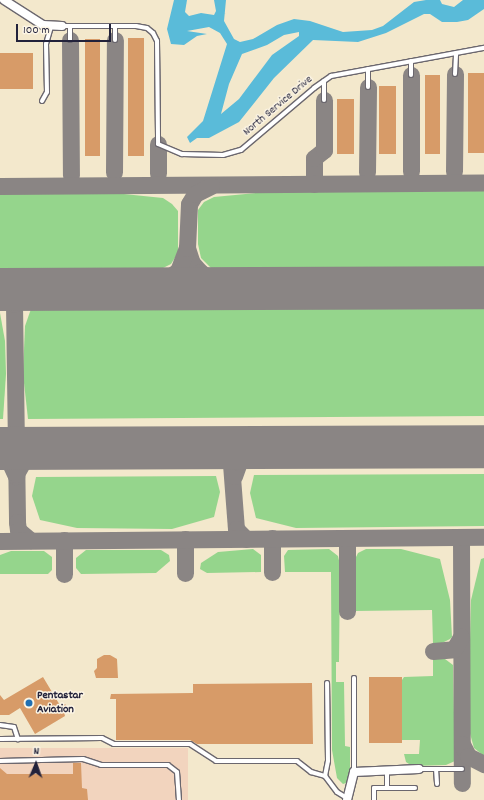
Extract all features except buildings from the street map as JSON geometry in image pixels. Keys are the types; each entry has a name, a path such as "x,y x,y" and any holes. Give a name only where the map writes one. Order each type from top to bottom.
{"street":[{"path":"4,0 29,18 51,26 66,26"},
{"path":"347,799 354,772 419,769"}],"lane":[{"path":"42,101 47,92 46,44 51,26"},
{"path":"70,40 66,26 115,26 115,40"},
{"name":"North Service Drive","path":"115,26 147,28 157,41 158,144 182,154 233,153 241,150 331,76 484,48"},
{"path":"455,74 456,53"},
{"path":"411,61 411,75"},
{"path":"368,69 368,87"},
{"path":"324,81 324,100"},
{"path":"354,678 354,772"},
{"path":"325,776 328,761 327,683"},
{"path":"0,725 14,727 18,739"},
{"path":"0,739 102,738 114,744 190,744 216,761 292,760 311,772 325,776 337,792 347,799"},
{"path":"0,761 83,759 102,765 168,765 177,772 179,800"},
{"path":"419,769 462,769"},
{"path":"436,769 437,784"},
{"path":"387,788 388,770"},
{"path":"374,800 374,788 415,788"}],"shaded area":[{"path":"0,748 188,748 188,800 0,800"}],"green space":[{"path":"484,191 484,269 220,272 211,268 201,258 198,244 198,210 204,202 214,197 265,192"},
{"path":"114,193 163,198 172,204 178,211 178,253 171,264 157,271 0,273 0,194"},
{"path":"484,300 484,416 28,419 23,374 25,326 31,309 43,303"},
{"path":"0,313 5,341 6,374 3,419 0,419"},
{"path":"484,474 484,526 296,528 256,518 250,493 254,475"},
{"path":"216,476 220,492 214,517 172,529 77,528 40,520 32,496 36,477"},
{"path":"253,549 261,555 261,572 207,573 200,569 201,563 218,552"},
{"path":"329,549 338,556 340,565 339,662 336,662 336,682 344,682 345,746 350,747 350,769 346,783 343,784 337,778 332,750 331,572 285,572 284,556 288,550"},
{"path":"366,549 401,549 440,559 450,600 452,637 450,639 442,643 433,644 432,610 354,611 355,559 358,553"},
{"path":"86,550 161,550 169,555 170,561 156,573 81,574 76,568 76,558"},
{"path":"11,551 44,551 52,557 52,570 48,574 0,574 0,555"},
{"path":"484,558 484,756 474,748 469,730 469,680 471,600 481,559"},
{"path":"433,658 445,659 453,665 455,761 446,765 412,766 406,762 404,754 419,754 420,740 402,740 402,680 404,677 433,676"}],"water":[{"path":"174,0 187,0 185,12 189,16 201,13 214,15 216,11 214,0 226,0 224,21 234,39 240,42 253,39 277,25 294,19 310,21 343,32 372,30 383,26 414,2 440,0 442,4 454,7 463,0 484,0 484,9 468,20 442,22 430,14 424,14 386,33 358,42 313,40 274,78 239,122 209,138 197,138 190,143 187,137 203,121 227,44 220,33 209,27 187,31 207,34 197,36 184,45 171,44 167,29","holes":["299,32 299,36 272,55 239,99 221,114 229,84 242,54 267,45 284,35"]}],"taxiway":[{"path":"70,40 71,175"},
{"path":"114,172 115,40"},
{"path":"454,171 455,74"},
{"path":"411,75 411,171"},
{"path":"367,172 368,87"},
{"path":"314,184 314,158 324,150 324,100"},
{"path":"158,144 158,173"},
{"path":"0,186 484,183"},
{"path":"142,288 163,281 178,271 187,248 189,204 195,194 211,186"},
{"path":"187,248 192,263 200,272 215,282 233,288"},
{"path":"29,288 18,296 14,304 17,522 18,530 30,540"},
{"path":"0,289 10,296 14,304"},
{"path":"207,447 219,452 231,464 236,529 246,539"},
{"path":"234,476 239,462 247,453 259,447"},
{"path":"16,474 25,458 44,448"},
{"path":"0,453 9,461 16,476"},
{"path":"461,537 462,783"},
{"path":"0,541 484,537"},
{"path":"272,538 272,572"},
{"path":"347,538 347,611"},
{"path":"185,539 185,573"},
{"path":"64,540 64,574"},
{"path":"433,651 454,649 461,637"},
{"path":"462,744 468,756 484,764"}],"runway":[{"path":"0,289 484,287"},
{"path":"0,448 484,446"}],"place":[{"name":"Pentastar Aviation","path":"29,703"}]}
